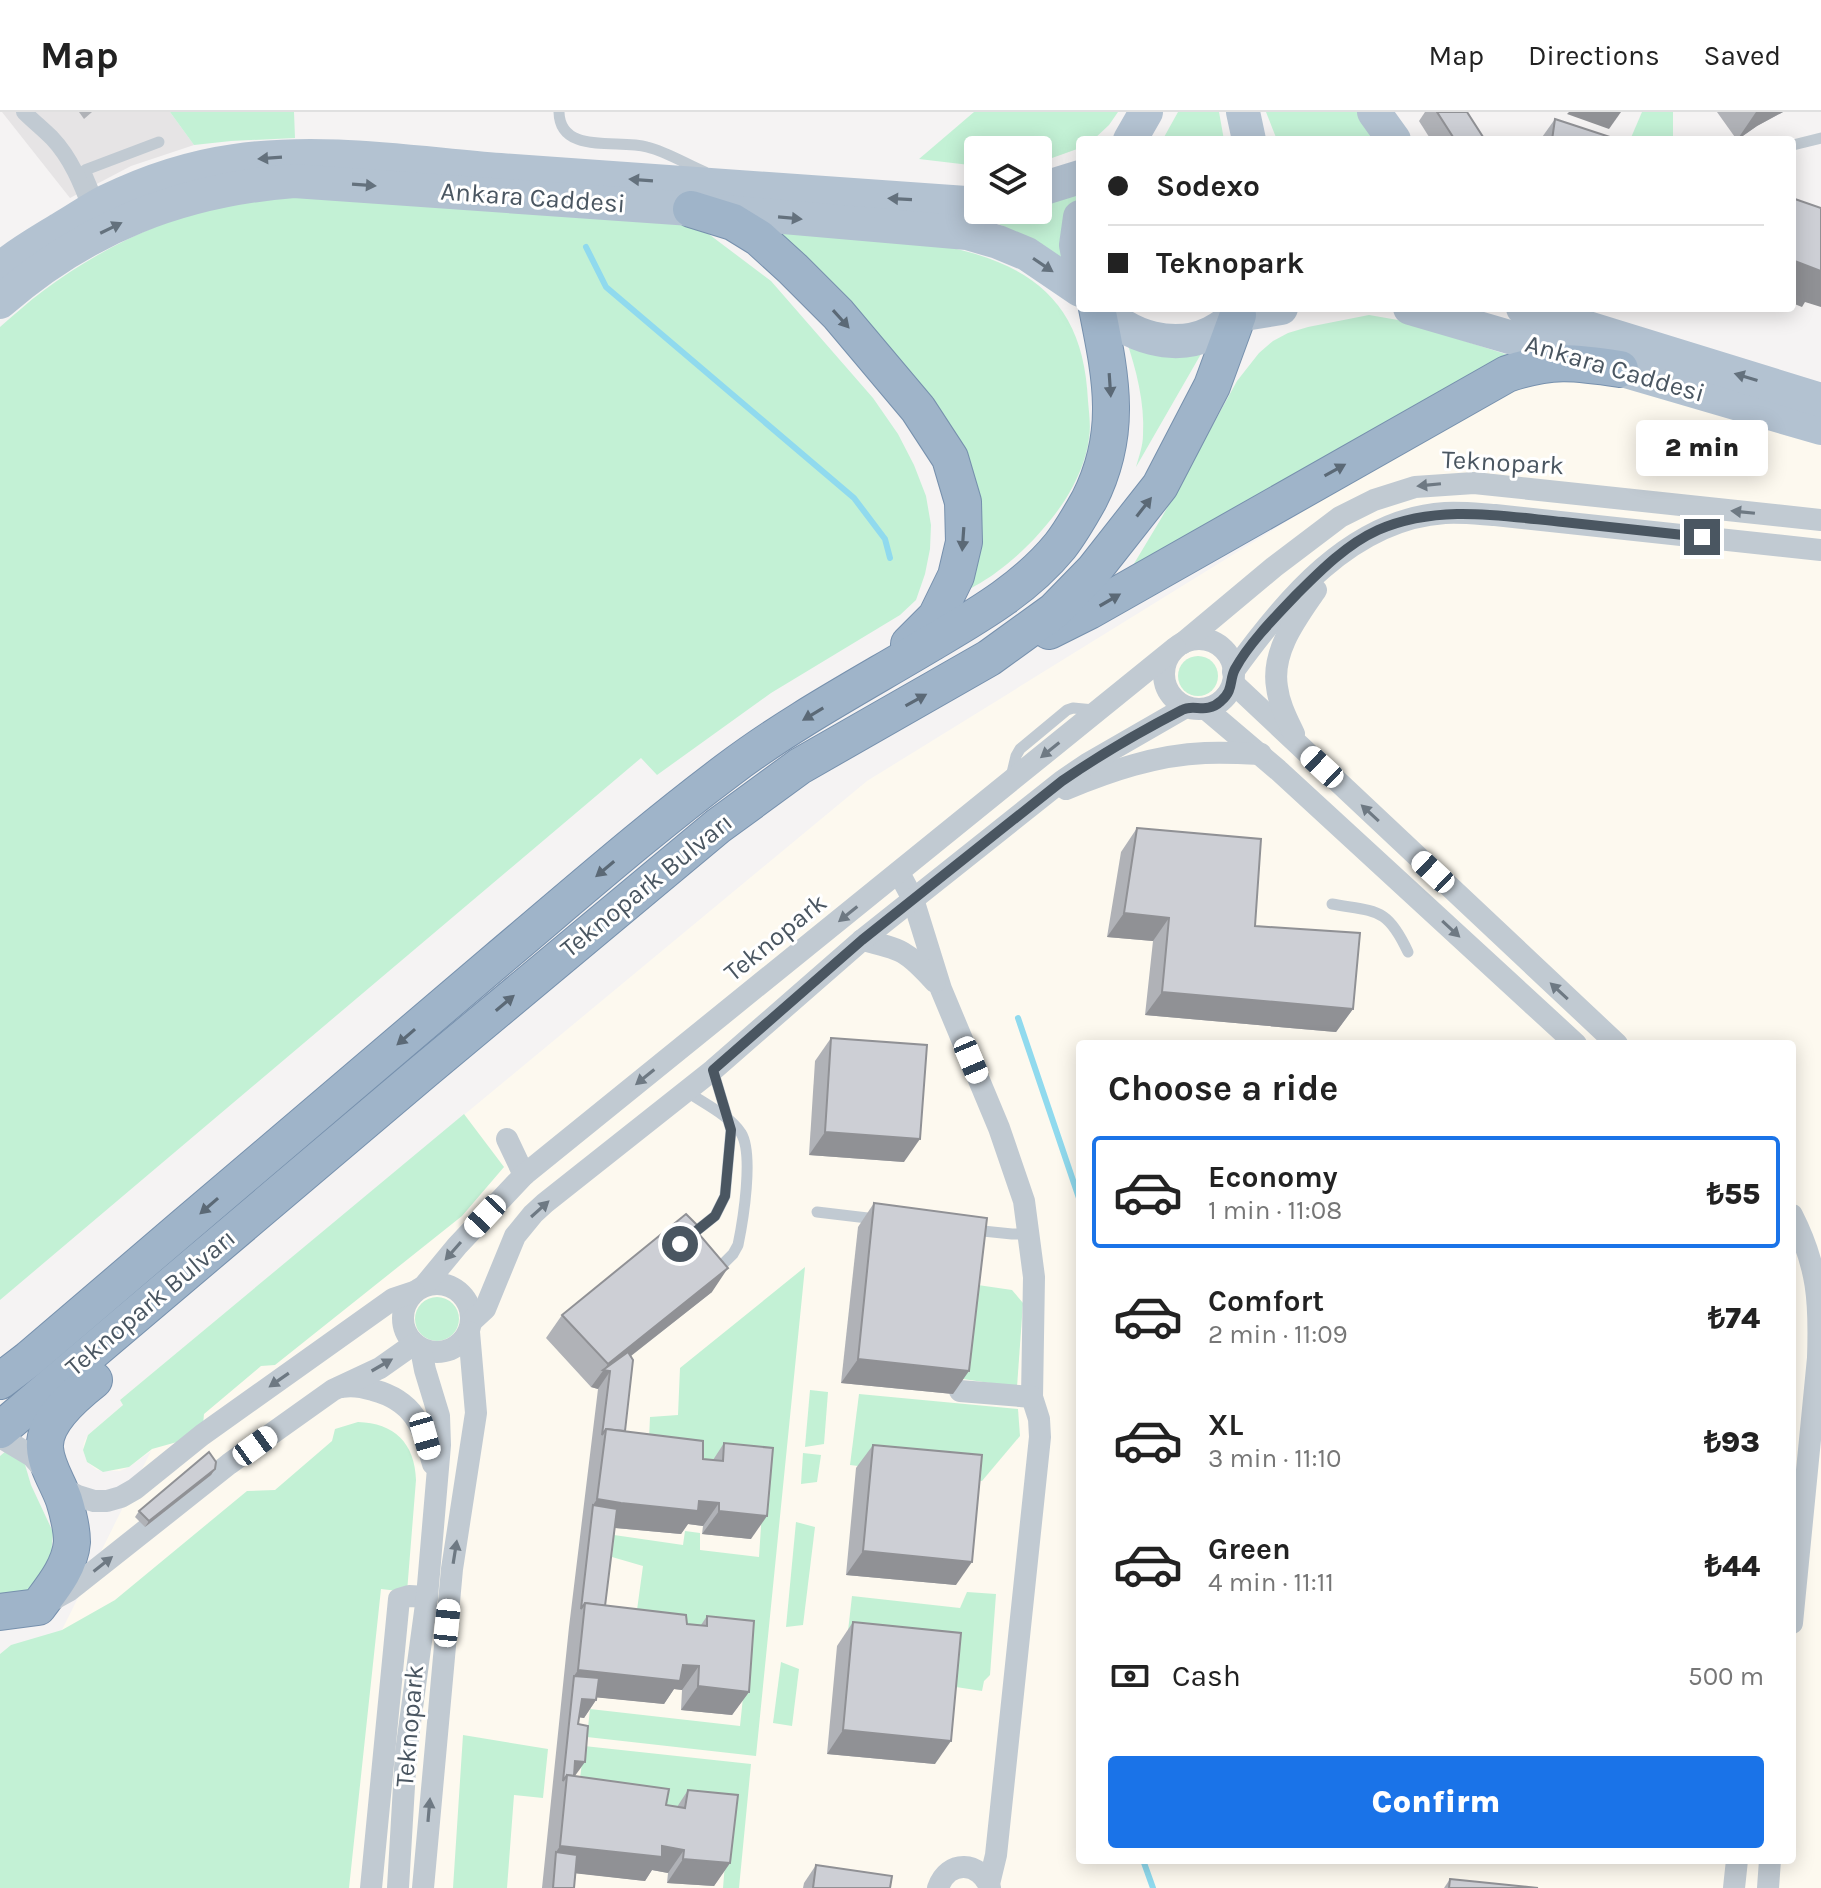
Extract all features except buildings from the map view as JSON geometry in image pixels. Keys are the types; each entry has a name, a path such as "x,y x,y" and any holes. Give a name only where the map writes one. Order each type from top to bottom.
{"highway":[{"path":"691,209 733,222 759,238 793,269 838,314 918,409 950,458 963,502 964,542 956,576 936,617 880,674"},
{"name":"Teknopark Bulvarı","path":"0,1381 447,1002 730,768 1017,588 1059,547 1078,519 1108,452 1111,427 1109,365 1100,312"},
{"name":"Teknopark Bulvarı","path":"0,1430 613,912 753,798 800,766 989,658 1075,592 1160,486 1212,386 1242,312"},
{"path":"989,658 1089,611 1507,374 1542,364 1572,362 1620,369"},
{"path":"0,1612 38,1607 59,1577 72,1545 67,1511 44,1446 58,1414 76,1395 383,1132 424,1071"}],"main road":[{"path":"1132,136 1146,112"},
{"path":"1243,112 1248,136"},
{"path":"1374,112 1391,136"},
{"name":"Ankara Caddesi","path":"0,269 96,208 138,187 232,161 306,155 964,203"},
{"path":"1052,186 1076,178"},
{"name":"Ankara Caddesi","path":"0,302 58,257 123,222 165,206 211,192 262,183 318,181 967,233 1027,254 1076,287"},
{"path":"1104,312 1138,334 1174,341 1210,334 1242,312"},
{"name":"Ankara Caddesi","path":"1424,312 1821,428"},
{"name":"Ankara Caddesi","path":"1536,312 1821,400"}],"street":[{"path":"24,112 67,157 96,208"},
{"name":"Teknopark","path":"1821,520 1474,483 1415,487 1374,500 1340,517 1274,567 524,1175 407,1301 403,1311 406,1333 418,1346 432,1352 443,1352 463,1341 470,1326 485,1309 515,1236 533,1214 713,1070 862,940 1035,802 1087,764 1196,708 1215,705 1223,700 1255,642 1295,596 1357,542 1399,523 1444,513 1495,515 1821,550"},
{"name":"Teknopark","path":"1299,746 1276,685 1279,656 1296,619 1340,555"},
{"name":"Teknopark","path":"1179,646 1199,640 1215,644 1228,656 1233,678 1299,746 1613,1040"},
{"path":"1179,646 1166,663 1164,681 1172,697 1196,708 1261,754 1572,1040"},
{"name":"Teknopark","path":"1035,802 1092,778 1145,761 1204,753 1261,754"},
{"path":"899,873 913,899 941,989 1015,1171 1024,1201 1034,1277 1036,1408 1040,1437 996,1855 986,1881 969,1867 960,1867 944,1876 938,1888"},
{"path":"862,940 907,953 941,989"},
{"path":"507,1139 524,1175"},
{"path":"1796,1224 1810,1257 1818,1294 1818,1358 1800,1456 1796,1540"},
{"name":"Teknopark","path":"58,1486 94,1501 121,1497 202,1435 393,1299 435,1283 458,1290 466,1298 471,1309 476,1413 452,1569 423,1888"},
{"name":"Teknopark","path":"38,1607 70,1590 229,1464 333,1390 418,1346"},
{"name":"Teknopark","path":"398,1888 406,1752 427,1597 440,1445 439,1416 418,1346"},
{"name":"Teknopark","path":"333,1390 347,1386 372,1390 407,1406 425,1436 437,1478"},
{"path":"960,1391 1036,1408"},
{"path":"0,1437 32,1456 58,1486"},
{"path":"371,1888 399,1599 427,1597"},
{"path":"1734,1888 1737,1864"},
{"path":"1768,1888 1770,1864"}],"lane":[{"path":"559,112 560,126 572,138 646,147 742,188"},
{"path":"1796,144 1821,138"},
{"path":"96,208 85,170 159,142"},
{"path":"1332,904 1378,912 1395,927 1408,952"},
{"path":"680,1244 715,1216 725,1196 731,1130 713,1070"},
{"path":"686,1091 730,1121 742,1135 747,1160 739,1238 733,1254 708,1279"},
{"path":"817,1212 892,1221"},
{"path":"967,1229 1029,1234"}],"shaded area":[{"path":"2,112 170,112 194,145 131,166 70,198"},
{"path":"1581,378 1610,382 1821,445 1821,1888 0,1888 0,1654 11,1645 35,1641 62,1630 151,1451 120,1471 97,1470 87,1462 84,1442 123,1405 120,1400 867,781 1370,470 1517,390"}],"green space":[{"path":"170,112 294,112 295,138 194,145"},
{"path":"974,112 1118,112 1097,136 1076,136 1076,149 1052,158 1052,136 964,136 964,164 919,159"},
{"path":"1178,112 1219,112 1223,136 1165,136"},
{"path":"1266,112 1359,112 1375,136 1275,136"},
{"path":"1642,112 1673,112 1673,136 1632,136"},
{"path":"1076,193 1072,266 1038,243 999,224 1052,224 1052,202"},
{"path":"301,196 698,226 771,281 873,398 898,434 926,496 931,525 925,574 916,600 900,615 771,693 657,775 641,758 0,1300 0,327 63,277 105,251 150,229 197,212"},
{"path":"774,232 952,248 983,256 1032,281 1051,297 1066,317 1085,369 1089,410 1089,438 1080,470 1051,520 1017,556 962,594 975,517"},
{"path":"1369,315 1398,320 1518,358 1123,582 1237,381 1259,353 1288,333"},
{"path":"1126,339 1205,347 1136,467 1143,439 1143,411"},
{"path":"1198,656 1212,662 1218,676 1212,690 1198,696 1184,690 1178,676 1184,662"},
{"path":"464,1114 504,1167 462,1216 275,1365 261,1366 204,1414 202,1435 152,1449 129,1467 103,1472 87,1462 83,1450 88,1435 123,1405 120,1400"},
{"path":"805,1267 756,1756 587,1737 590,1709 740,1726 749,1640 689,1635 637,1610 643,1566 612,1557 614,1535 683,1545 685,1531 700,1533 700,1550 759,1557 765,1465 706,1460 649,1439 650,1417 678,1415 680,1368"},
{"path":"971,1284 1012,1290 1023,1303 1017,1387 963,1379"},
{"path":"437,1297 452,1304 459,1319 452,1334 437,1341 422,1334 415,1319 422,1304"},
{"path":"810,1390 828,1392 824,1444 805,1447"},
{"path":"859,1394 1018,1409 1020,1436 982,1481 850,1465"},
{"path":"358,1422 382,1426 400,1438 412,1455 416,1480 407,1592 381,1589 349,1888 0,1888 0,1654 11,1645 62,1630 115,1600 247,1491 275,1490 332,1441 335,1429"},
{"path":"18,1441 31,1485 53,1532 51,1556 36,1588 0,1604 0,1456"},
{"path":"803,1453 821,1455 817,1482 801,1484"},
{"path":"796,1522 815,1527 803,1625 786,1627"},
{"path":"967,1592 996,1594 990,1675 984,1681 982,1691 956,1687 847,1640 852,1596 960,1608"},
{"path":"781,1662 799,1669 792,1726 773,1723"},
{"path":"463,1735 548,1749 543,1798 514,1795 507,1888 453,1888"},
{"path":"584,1746 751,1764 739,1888 723,1888 729,1814 578,1795"}],"waterway":[{"path":"586,247 606,287 854,498 885,539 890,558"},
{"path":"1018,1018 1076,1189"},
{"path":"1144,1864 1153,1888"}],"route":[{"path":"680,1244 715,1216 725,1196 731,1130 713,1070 862,940 1062,781 1186,707 1206,709 1223,700 1233,683 1233,672 1255,642 1313,578 1357,542 1399,523 1444,513 1495,515 1702,537"}]}
